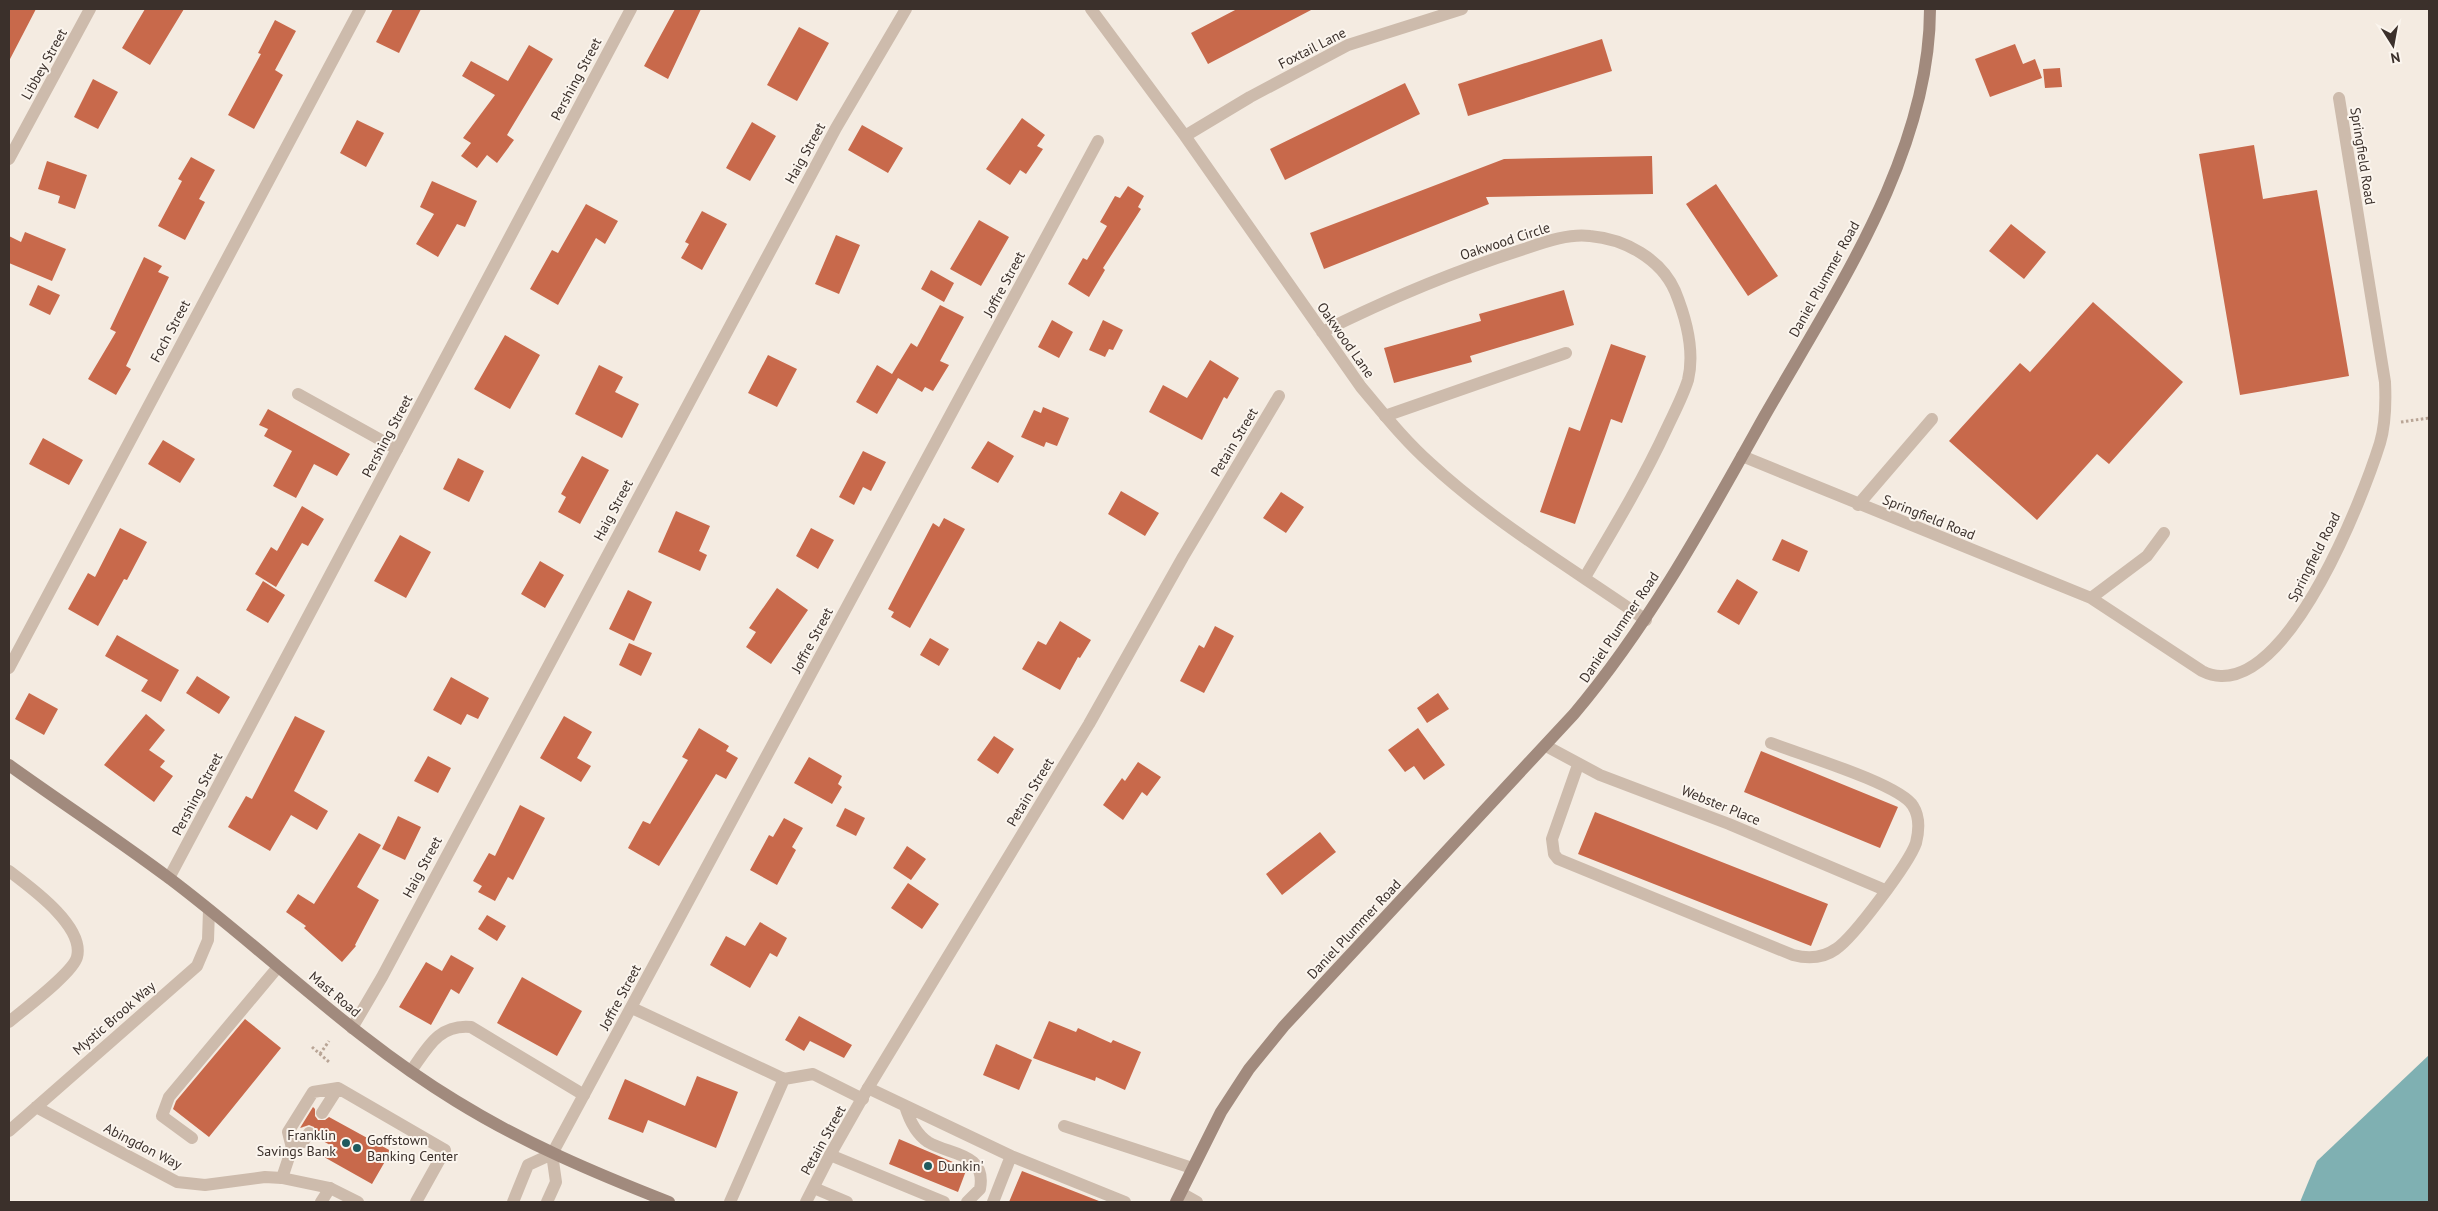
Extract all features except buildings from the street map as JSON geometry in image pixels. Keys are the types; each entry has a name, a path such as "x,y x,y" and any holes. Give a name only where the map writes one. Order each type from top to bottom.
{"street":[{"name":"Libbey Street","path":"9,159 90,9"},
{"name":"Foch Street","path":"9,668 360,9"},
{"name":"Pershing Street","path":"169,878 630,9"},
{"name":"Haig Street","path":"352,1028 382,977 836,128 906,9"},
{"name":"Oakwood Lane","path":"1091,9 1185,136 1361,387 1385,416 1428,462 1468,496 1512,530 1646,620"},
{"name":"Foxtail Lane","path":"1185,136 1250,97 1348,45 1462,9"},
{"name":"Daniel Plummer Road","path":"1178,1197 1230,1098 1249,1069 1278,1033 1546,746 1600,683 1646,620 1742,456 1860,247 1909,132 1922,82 1930,33 1930,9"},
{"name":"Springfield Road","path":"1742,456 1858,505 2091,598 2202,671 2222,676 2242,672 2260,661 2285,637 2306,608 2328,567 2357,504 2380,442 2384,425 2386,382 2339,98"},
{"name":"Joffre Street","path":"552,1154 1098,141"},
{"name":"Oakwood Circle","path":"1322,332 1397,296 1500,257 1566,237 1589,235 1614,241 1638,251 1658,266 1672,286 1682,307 1688,331 1690,355 1688,379 1658,449 1585,578"},
{"path":"1385,416 1566,353"},
{"path":"298,394 397,449"},
{"name":"Petain Street","path":"806,1202 830,1155 1089,724 1183,557 1279,396"},
{"path":"1858,505 1932,419"},
{"path":"2091,598 2147,556 2164,533"},
{"path":"1578,765 1552,839 1554,854 1558,859 1793,955 1808,958 1822,956 1836,950 1853,935 1885,890 1915,844 1918,817 1914,806 1906,797 1885,786 1771,743"},
{"name":"Webster Place","path":"1546,746 1578,765 1729,824 1885,890"},
{"name":"Mast Road","path":"9,765 169,878 352,1028 411,1071 517,1137 552,1154 669,1202"},
{"path":"9,871 57,911 72,932 78,948 77,958 67,973 9,1022"},
{"name":"Mystic Brook Way","path":"9,1132 197,966 208,940 209,910"},
{"path":"192,1138 162,1116 169,1097 278,967"},
{"path":"632,1008 784,1079 813,1074 905,1106 1011,1156 1118,1201"},
{"path":"411,1071 443,1032 457,1026 471,1027 584,1095"},
{"path":"730,1202 784,1079"},
{"path":"322,1112 338,1088"},
{"path":"282,1178 292,1148 288,1132 313,1092 338,1088 444,1150 416,1202"},
{"path":"905,1106 922,1137 934,1145 967,1157 978,1168 981,1175 980,1189 967,1202"},
{"name":"Abingdon Way","path":"36,1107 178,1182 204,1185 265,1177 282,1178 330,1188 358,1202"},
{"path":"1064,1126 1192,1168"},
{"path":"292,1148 303,1142 309,1134"},
{"path":"513,1202 528,1165 552,1154 556,1182 547,1202"},
{"path":"830,1155 944,1202"},
{"path":"992,1202 1011,1156"},
{"path":"322,1202 330,1188"},
{"path":"814,1188 847,1202"},
{"path":"1178,1197 1197,1202"}],"path":[{"path":"2384,425 2429,418"},
{"path":"320,1054 329,1042"},
{"path":"312,1047 329,1062"}],"water":[{"path":"2429,1055 2429,1202 2300,1202 2317,1161"}],"place":[{"name":"Franklin Savings Bank","path":"346,1143"},
{"name":"Goffstown Banking Center","path":"357,1148"},
{"name":"Dunkin'","path":"928,1166"}]}
